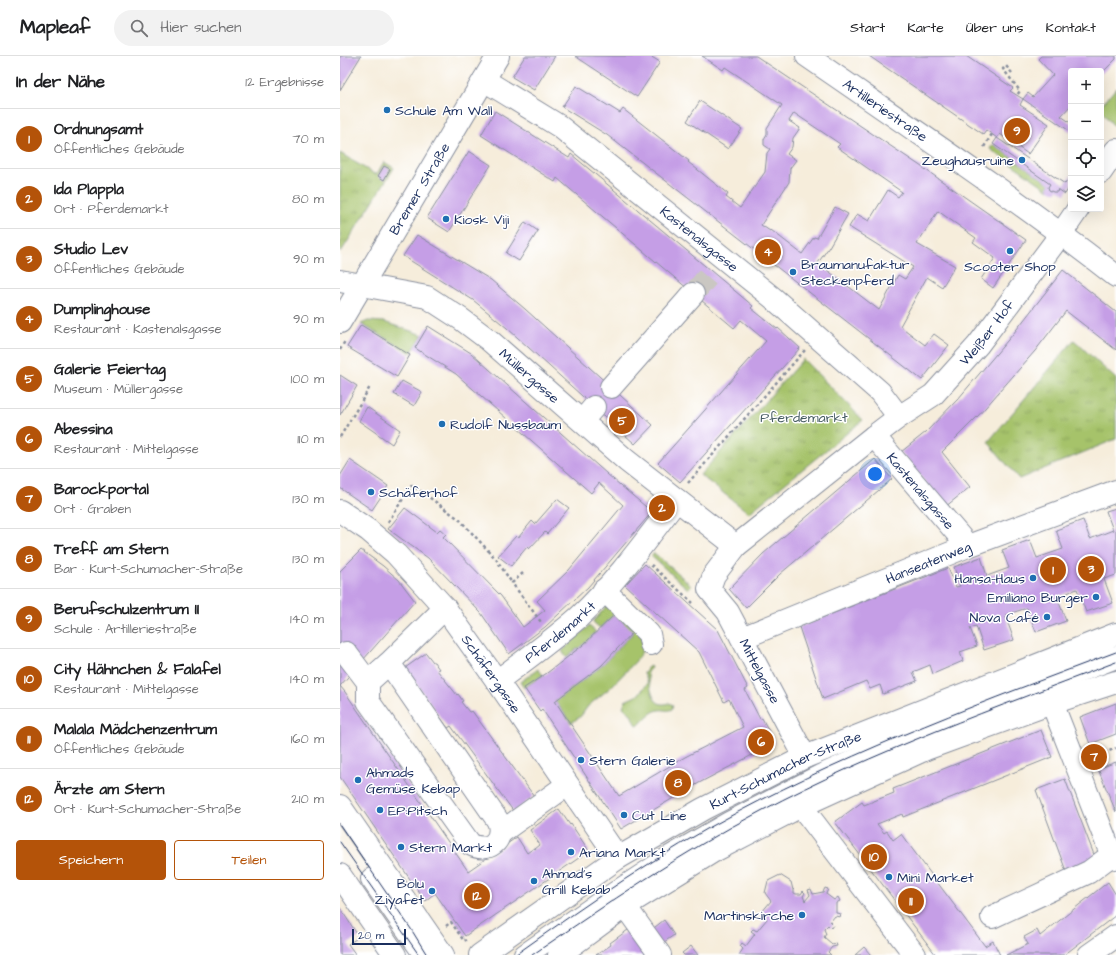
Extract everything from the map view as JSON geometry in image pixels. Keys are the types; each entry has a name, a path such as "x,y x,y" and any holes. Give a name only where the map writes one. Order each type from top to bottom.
{"street":[{"name":"Artilleriestraße","path":"807,56 970,169 1061,234 1116,276"},
{"name":"Kastenalsgasse","path":"491,64 718,266 773,298 880,392 899,417"},
{"name":"Bremer Straße","path":"340,322 491,64"},
{"path":"1104,168 1116,150"},
{"name":"Weißer Hof","path":"899,417 933,395 978,345 1076,212"},
{"name":"Müllergasse","path":"340,281 427,297 461,319 588,414 627,461 736,546"},
{"path":"611,387 693,294"},
{"path":"736,546 899,417"},
{"name":"Kastenalsgasse","path":"874,436 968,546"},
{"name":"Hanseatenweg","path":"742,638 968,546 1116,491"},
{"name":"Pferdemarkt","path":"497,681 554,639 580,616 636,552 677,500"},
{"name":"Schäfergasse","path":"340,511 378,538 396,554 445,608 497,681 618,858"},
{"name":"Mittelgasse","path":"736,546 714,575 709,589 728,612 805,757"},
{"path":"604,590 648,634 651,644"},
{"path":"368,682 445,608"},
{"name":"Kurt-Schumacher-Straße","path":"475,946 618,858 703,809 805,757 1116,634"},
{"path":"346,653 368,682 368,701 470,844 475,847 488,847 493,844 500,833 498,821 389,663"},
{"path":"525,955 640,876 700,839 758,807 822,775 897,742 1116,657"},
{"path":"566,950 626,906 714,851 801,806 926,749 1052,703 1116,682"},
{"path":"992,917 1090,872 1115,856 1108,846 1052,703"},
{"path":"500,833 568,785"},
{"path":"340,806 443,955"},
{"path":"801,806 915,955"},
{"path":"340,832 424,955"},
{"path":"340,875 395,955"},
{"path":"566,950 597,905"},
{"path":"626,906 660,955"},
{"path":"1089,955 1116,936"}],"path":[{"path":"1012,73 1006,66 1003,69 1020,92 1017,95"},
{"path":"984,147 992,134"},
{"path":"677,500 682,489 817,337"},
{"path":"340,437 370,387"},
{"path":"378,538 412,485 459,519 496,559 537,616"},
{"path":"636,552 696,606"},
{"path":"512,583 523,573"},
{"path":"441,929 451,922 464,941 475,946"}],"green space":[{"path":"1116,88 1116,125 1114,126 1104,114 1104,102"},
{"path":"993,144 1050,184 1048,187 1049,190 990,149"},
{"path":"340,153 376,175 384,162 394,168 341,252 340,252"},
{"path":"368,321 384,322 423,335 411,353 361,324"},
{"path":"1074,340 1116,379 1116,439 1019,479 988,442"},
{"name":"Pferdemarkt","path":"803,359 863,420 749,513 700,475"},
{"path":"654,553 691,585 688,589 651,556"},
{"path":"609,603 642,635 643,650 636,661 610,688 588,706 581,716 571,723 555,701 601,666 633,633 615,614 600,628 593,622"},
{"path":"589,626 596,632 583,645 566,657 562,651"},
{"path":"650,666 651,668 647,672 652,694 658,703 669,703 673,705 672,709 670,710 659,710 653,712 638,726 635,724 631,714 623,707 625,701 638,695 648,683 644,673"},
{"path":"538,669 543,675 524,688 520,682"}],"building":[{"path":"340,56 361,56 340,90"},
{"path":"525,56 555,56 534,90 512,77"},
{"path":"575,56 650,56 660,62 637,97"},
{"path":"702,56 756,56 919,165 1026,240 993,288 981,279 995,258 973,242 976,238 938,211 917,244 955,266 942,287 927,277 900,326 925,345 934,334 949,345 922,380 607,135 562,107 576,86 620,113 623,109 728,194 726,197 740,208 765,172 767,153 770,149 764,145 764,139 767,134 767,128 782,105 725,67 723,70","holes":["794,113 840,144 837,147 902,192 898,197 888,190 869,221 857,214 849,227 913,267 905,279 898,275 879,310 818,263 848,214 835,207 817,238 814,237 802,254 771,230 770,231 761,225 789,182 790,168 796,160 787,154 792,147 793,138 800,128 789,121"]},
{"path":"869,56 966,56 1013,88 1010,91 1023,99 1020,105 1049,124 1028,154 1000,134 997,138 986,130 983,134"},
{"path":"1041,56 1116,56 1116,59 1104,71 1104,68 1068,68 1068,108 1061,116 1068,121 1068,130 1023,99 1028,93 1033,97 1053,75 1038,59"},
{"path":"700,101 742,129 728,149 687,121"},
{"path":"495,111 569,158 571,154 753,306 751,308 777,329 778,328 800,348 680,482 658,463 766,341 741,320 734,328 557,178 555,182 481,135"},
{"name":"Zeughausruine","path":"997,138 1065,184 1068,180 1068,190 1065,194 1058,189 1057,192 1049,190 1048,187 1050,184 993,144"},
{"path":"469,151 491,165 449,232 427,218"},
{"path":"384,166 390,169 384,180 378,176"},
{"path":"525,222 538,231 519,261 506,253"},
{"path":"417,235 491,280 653,425 635,444 507,328 473,300 403,256"},
{"path":"1063,270 1116,312 1116,350 1066,311 1035,351 978,416 942,452 970,487 945,507 901,452 926,432 958,399 1013,334"},
{"path":"361,325 410,355 397,377 347,347"},
{"path":"428,326 471,353 652,512 588,587 545,627 509,654 481,613 428,558 388,529 405,508 437,532 440,529 446,534 443,537 501,596 523,627 545,610 537,601 569,570 623,505 599,483 591,493 456,374 415,348"},
{"path":"340,375 357,386 340,415"},
{"path":"402,381 422,392 414,406 394,394"},
{"path":"367,407 400,430 392,444 359,421"},
{"path":"875,459 892,479 780,574 746,608 729,589 763,554"},
{"path":"350,460 388,486 372,510 340,488 340,476"},
{"path":"557,499 569,508 547,534 545,532 529,549 527,547 511,566 498,556 516,536 518,538 532,521 535,524"},
{"path":"1116,508 1116,575 1104,579 1113,603 1086,612 1077,589 1057,597 1066,621 1036,632 1027,608 1005,615 1014,640 984,650 976,626 970,628 977,646 960,652 963,661 933,674 930,665 913,672 917,681 883,694 880,685 870,689 866,681 823,699 799,627 948,568 956,587 960,586 954,567 981,557 987,576 1009,568 1002,550 1030,540 1037,558 1063,549 1056,530 1083,520 1090,539 1113,530 1106,511"},
{"path":"361,550 399,580 415,601 340,686 340,571"},
{"path":"645,564 718,630 748,688 745,690 760,719 762,718 775,743 699,783 621,829 542,709 540,711 524,688 547,673 583,645 615,614 633,632 601,666 555,701 619,796 685,757 743,727 729,699 724,702 699,652 625,585"},
{"path":"426,653 439,669 437,670 463,701 461,702 469,712 472,711 534,796 514,812 451,726 448,728 405,668"},
{"path":"340,686 468,871 517,837 527,853 534,848 535,849 540,845 530,830 559,809 589,851 465,936 435,893 425,901 340,777"},
{"path":"1116,703 1116,734 1090,744 1080,717"},
{"path":"1041,730 1052,757 903,817 902,814 877,824 884,833 887,831 893,840 901,834 985,946 993,941 1000,955 936,955 835,822 862,802 864,805 894,793 893,789"},
{"path":"1116,762 1116,812 1098,769"},
{"path":"1065,779 1096,860 1066,871 1036,790"},
{"name":"Martinskirche","path":"780,875 791,882 794,893 801,894 803,891 805,893 803,896 805,901 810,895 808,890 811,889 813,894 823,892 825,888 828,889 826,894 834,900 838,897 840,901 836,903 836,913 841,914 840,917 835,916 830,922 833,925 831,928 828,925 824,929 826,934 824,937 832,944 836,943 837,946 832,947 828,952 831,955 739,955 743,949 740,946 742,943 746,946 755,934 751,931 753,929 757,931 767,919 761,913 771,901 765,893 768,881"},
{"path":"1108,882 1116,895 1116,915 1064,955 1006,955 1028,944 1024,937 1037,930 1040,936"},
{"path":"340,908 359,937 348,944 356,955 340,955"},
{"path":"664,920 674,935 660,945 650,931"},
{"path":"632,927 651,955 596,955 611,945 610,943"},
{"path":"691,946 698,955 684,955 682,953"},
{"path":"864,947 871,955 855,955"}],"tunnel":[{"path":"693,294 712,272"}],"tram line":[{"path":"515,955 597,898 680,844 738,812 830,767 924,726 1116,652"},
{"path":"532,955 616,898 702,844 804,789 936,731 1116,662"},
{"path":"340,825 427,955"},
{"path":"340,842 419,955"}],"place":[{"name":"Schule Am Wall","path":"387,110"},
{"name":"Berufschulzentrum II","path":"1017,131"},
{"name":"Zeughausruine","path":"1022,160"},
{"name":"Kiosk Viji","path":"446,219"},
{"name":"Scooter Shop","path":"1010,251"},
{"name":"Dumplinghouse","path":"768,252"},
{"name":"Braumanufaktur Steckenpferd","path":"793,272"},
{"name":"Galerie Feiertag","path":"622,421"},
{"name":"Rudolf Nussbaum","path":"442,424"},
{"name":"Schäferhof","path":"371,492"},
{"name":"Ida Plappla","path":"662,508"},
{"name":"Studio Lev","path":"1091,569"},
{"name":"Ordnungsamt","path":"1053,570"},
{"name":"Hansa-Haus","path":"1033,578"},
{"name":"Emiliano Burger","path":"1096,597"},
{"name":"Nova Café","path":"1047,617"},
{"name":"Abessina","path":"761,742"},
{"name":"Barockportal","path":"1094,757"},
{"name":"Stern Galerie","path":"581,760"},
{"name":"Ahmads Gemüse Kebap","path":"358,780"},
{"name":"Treff am Stern","path":"678,783"},
{"name":"EP:Pitsch","path":"380,810"},
{"name":"Cut Line","path":"624,815"},
{"name":"Stern Markt","path":"401,847"},
{"name":"Ariana Markt","path":"571,852"},
{"name":"City Hähnchen & Falafel","path":"874,857"},
{"name":"Mini Market","path":"889,877"},
{"name":"Ahmad‘s Grill Kebab","path":"534,881"},
{"name":"Bolu Ziyafet","path":"432,891"},
{"name":"Ärzte am Stern","path":"477,896"},
{"name":"Malala Mädchenzentrum","path":"911,901"},
{"name":"Martinskirche","path":"802,915"}]}
